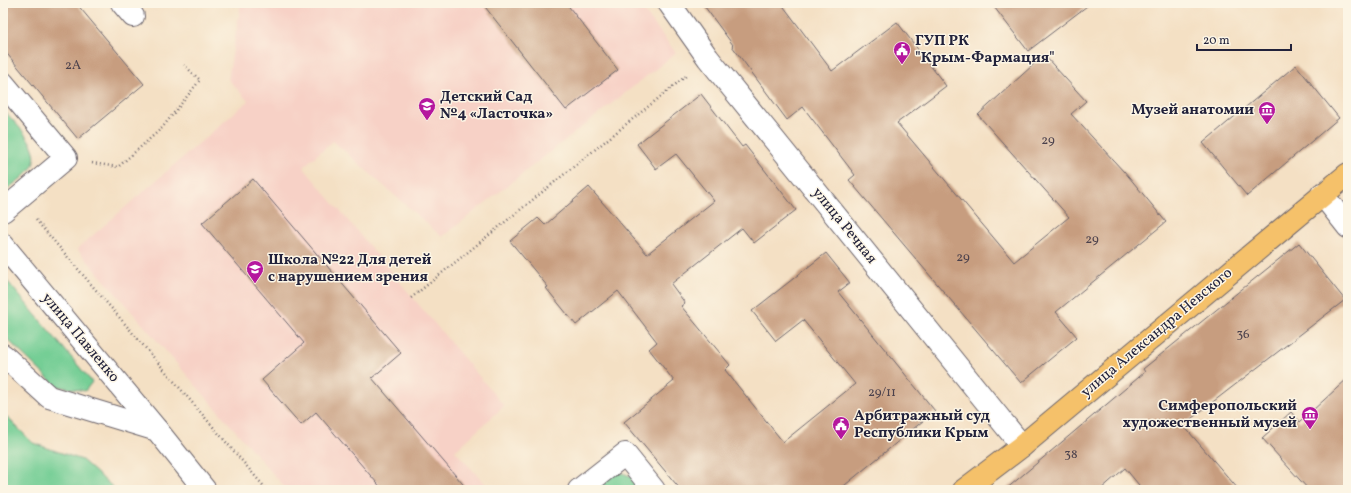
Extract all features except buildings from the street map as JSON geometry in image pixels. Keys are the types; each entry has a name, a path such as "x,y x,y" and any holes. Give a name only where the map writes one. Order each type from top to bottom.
{"main road":[{"name":"улица Александра Невского","path":"964,490 1022,446 1322,194 1348,174"}],"street":[{"name":"улица Речная","path":"669,3 708,58 1022,446"},
{"path":"3,83 66,158 10,205"},
{"path":"1322,194 1348,227"},
{"name":"улица Павленко","path":"3,245 205,490"},
{"path":"3,355 49,397 157,430"},
{"path":"579,490 625,454 654,490"}],"path":[{"path":"411,298 708,58"},
{"path":"66,158 118,167 162,128 200,80 184,65"},
{"path":"10,205 267,490"}],"shaded area":[{"path":"241,3 638,3 676,53 442,237 333,141 303,167 504,406 455,451 491,490 287,490 77,249 248,101 228,79"}],"green space":[{"path":"3,109 28,138 35,155 34,163 29,171 3,192"},
{"path":"3,276 92,382 85,391 56,386 3,335"},
{"path":"3,413 33,443 82,460 116,490 3,490"},
{"path":"620,472 633,477 646,490 589,490 603,477"}],"place":[{"name":"ГУП РК \"Крым-Фармация\"","path":"902,65"},
{"name":"Детский Сад №4 «Ласточка»","path":"427,121"},
{"name":"Музей анатомии","path":"1267,125"},
{"name":"Школа №22 Для детей с нарушением зрения","path":"255,284"},
{"name":"Симферопольский художественный музей","path":"1310,430"},
{"name":"Арбитражный суд Республики Крым","path":"841,440"}]}
